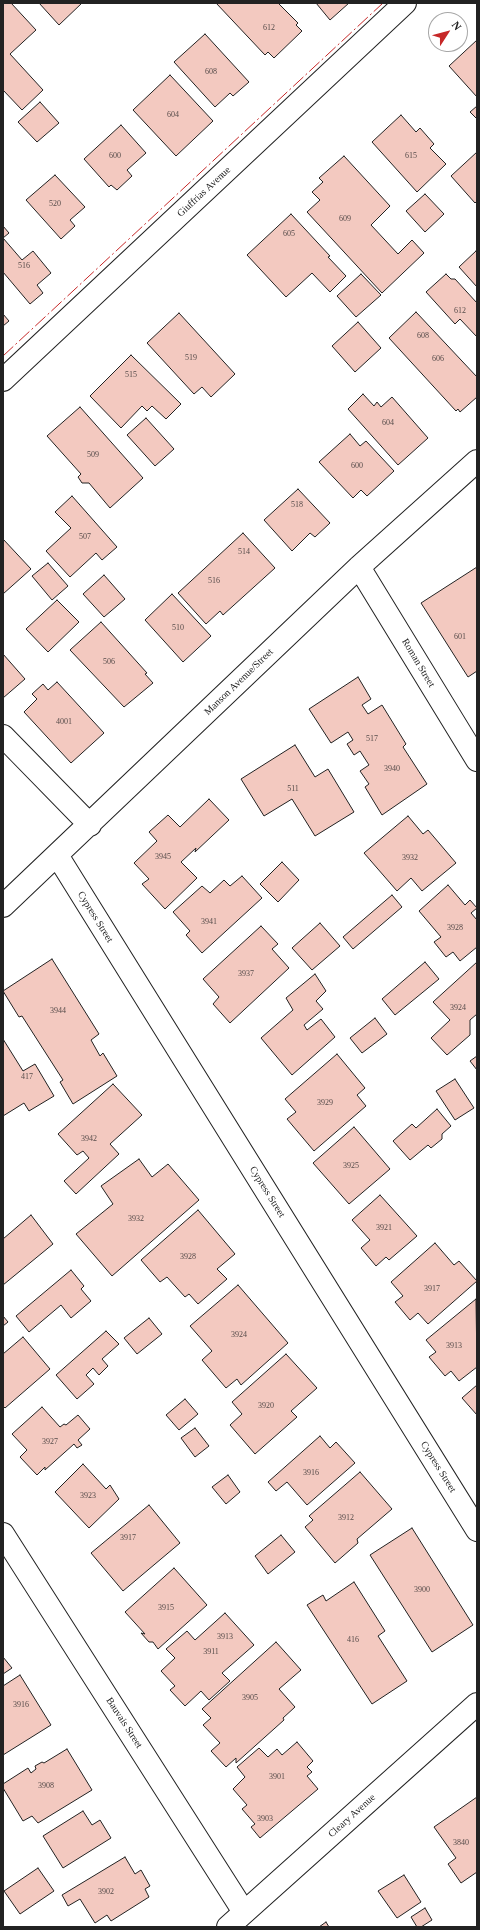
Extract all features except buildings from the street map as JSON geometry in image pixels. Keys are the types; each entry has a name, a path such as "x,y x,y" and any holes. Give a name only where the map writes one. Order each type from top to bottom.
{"street":[{"name":"Giuffrias Avenue","path":"3,380 405,3"},
{"name":"Manson Avenue/Street","path":"3,906 90,825 359,566 477,461"},
{"name":"Roman Street","path":"359,566 477,760"},
{"path":"3,736 90,825"},
{"name":"Cypress Street","path":"57,855 477,1530"},
{"name":"Bauvais Street","path":"3,1534 244,1912"},
{"name":"Cleary Avenue","path":"228,1927 477,1704"}],"power":[{"path":"3,356 383,3"}]}
